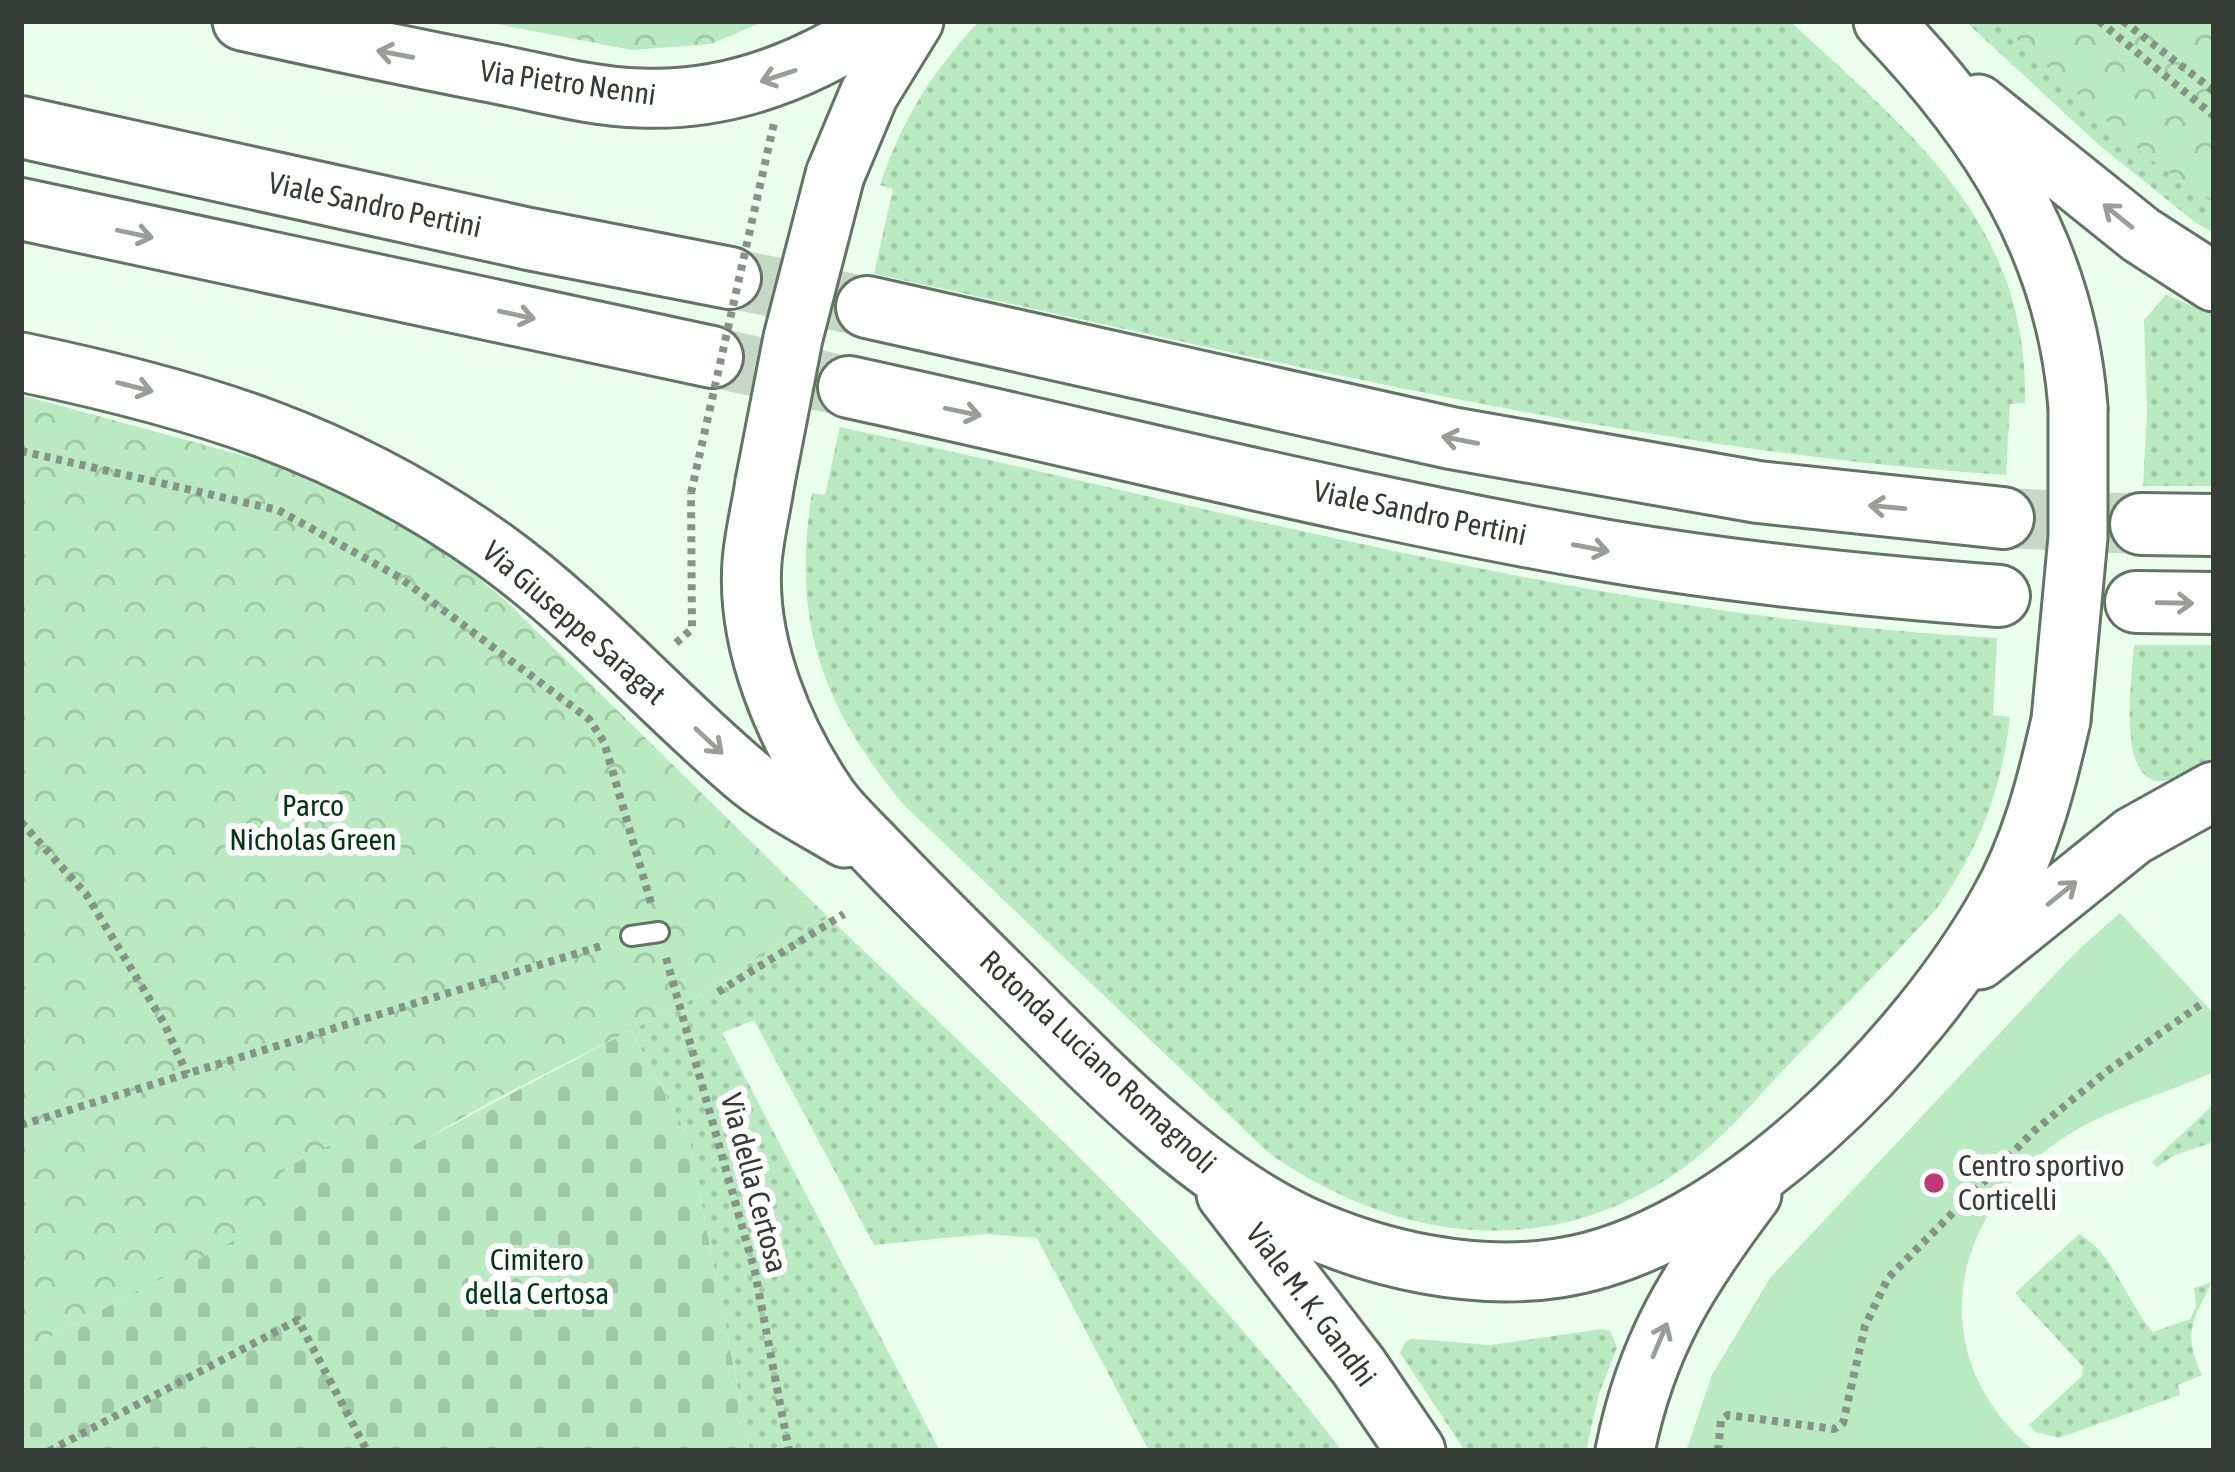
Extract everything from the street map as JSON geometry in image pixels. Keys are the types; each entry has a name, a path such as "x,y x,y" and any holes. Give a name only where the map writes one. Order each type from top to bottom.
{"highway":[{"name":"Viale Sandro Pertini","path":"21,127 529,239 730,278"},
{"path":"21,209 712,357"},
{"path":"867,307 1451,438 1758,492 2003,518"},
{"name":"Viale Sandro Pertini","path":"849,386 1427,516 1609,551 1764,574 1999,596"},
{"path":"2141,524 2214,525"},
{"path":"2136,602 2214,603"}],"main road":[{"name":"Via Pietro Nenni","path":"242,21 386,53 638,98 714,93 785,74 817,62 881,21"},
{"name":"Rotonda Luciano Romagnoli","path":"914,21 869,94 836,175 793,338 765,482 752,566 757,621 773,691 799,750 832,803 894,869 1079,1053 1202,1162 1261,1203 1338,1239 1418,1263 1504,1271 1560,1268 1655,1236 1719,1200 1782,1154 1876,1066 1939,993 2000,901 2038,811 2061,720 2078,537 2078,406 2070,341 2059,295 2027,214 1978,132 1896,35"},
{"path":"1896,35 2141,235 2214,282"},
{"name":"Via Giuseppe Saragat","path":"21,362 201,404 271,428 422,503 494,550 598,635 749,778 894,869"},
{"path":"1939,993 2133,836 2214,791"},
{"path":"1625,1451 1644,1379 1693,1272 1782,1154"},
{"name":"Viale M. K. Gandhi","path":"1202,1162 1359,1367 1416,1451"}],"lane":[{"path":"631,936 659,932"}],"path":[{"path":"2099,21 2214,116"},
{"path":"2123,21 2214,91"},
{"path":"21,451 278,510 399,578 589,719 692,629 691,493 774,123"},
{"name":"Via della Certosa","path":"589,719 604,742 755,1272 788,1451"},
{"path":"21,822 86,893 164,1023 187,1074"},
{"path":"718,992 844,914"},
{"path":"21,1125 631,936"},
{"path":"1718,1451 1720,1420 1728,1415 1834,1429 1843,1423 1864,1326 1888,1278 2049,1118 2200,1005"},
{"path":"49,1451 298,1320 367,1451"}],"green space":[{"path":"481,21 765,21 711,44 632,50"},
{"path":"979,21 1790,21 1918,144 1954,186 1984,232 2007,282 2021,339 2025,403 2010,404 2006,475 1863,462 1578,422 874,274 893,189 880,185 898,138 920,97"},
{"path":"1965,21 2080,21 2214,132 2214,233 2099,145"},
{"path":"1997,21 2214,21 2214,203 2147,157"},
{"path":"2166,295 2214,315 2214,486 2143,486 2144,320"},
{"name":"Parco Nicholas Green","path":"21,395 329,479 421,530 507,602 826,915 694,998 405,1151 361,1116 367,1127 303,1205 21,1352"},
{"path":"840,427 1560,584 1850,626 1997,638 1993,715 2010,717 1995,793 1977,840 1938,907 1733,1124 1673,1175 1623,1203 1572,1221 1521,1230 1469,1230 1418,1222 1368,1206 1270,1154 904,805 876,768 833,697 810,622 806,582 812,493 825,495"},
{"path":"2134,645 2214,645 2214,758 2168,780 2147,777 2132,746"},
{"name":"Centro sportivo Corticelli","path":"2120,913 2214,1014 2214,1072 2068,1135 2014,1180 1987,1217 1970,1256 1962,1297 1964,1338 1977,1379 2001,1417 2035,1451 1686,1451 1712,1375 1770,1278 2076,952"},
{"path":"826,915 1159,1239 1284,1378 1342,1451 1149,1451 1037,1238 986,1234 874,1245 754,1020 722,1033 940,1451 750,1451 689,1139 631,1030 694,998"},
{"name":"Cimitero della Certosa","path":"631,1030 689,1139 750,1451 21,1451 21,1352 302,1205 284,1169 366,1127 360,1116 381,1105 405,1150"},
{"path":"2214,1104 2214,1142 2175,1155 2157,1167 2152,1162"},
{"path":"2079,1234 2102,1253 2153,1332 2190,1319 2196,1306 2194,1288 2212,1282 2191,1336 2202,1375 2178,1385 2180,1395 2059,1438 2036,1432 2029,1425 2082,1376 2083,1367 2015,1293"},
{"path":"1610,1331 1617,1347 1599,1394 1586,1451 1465,1451 1400,1353 1406,1341 1414,1339 1491,1345"}],"tunnel":[{"path":"730,278 867,307"},
{"path":"712,357 849,387"},
{"path":"2003,518 2141,524"}],"place":[{"name":"Centro sportivo Corticelli","path":"1934,1183"}]}
